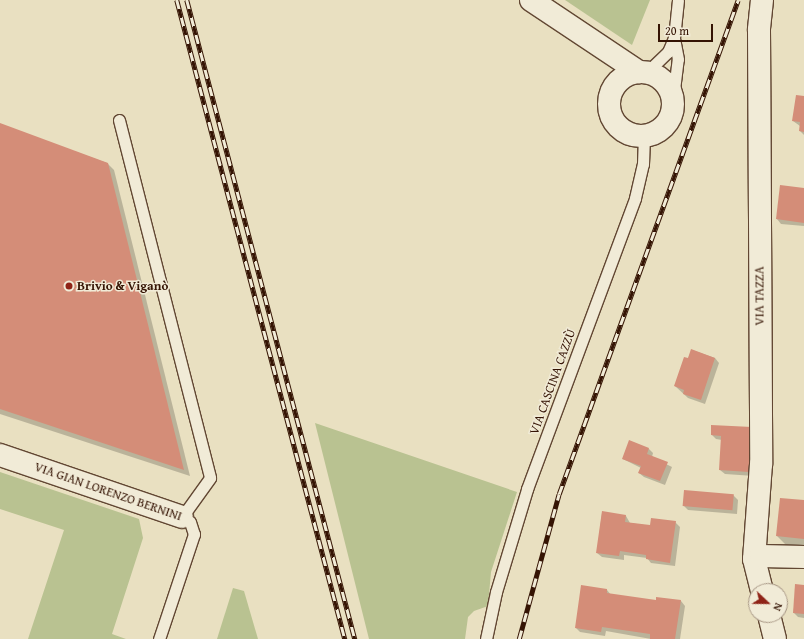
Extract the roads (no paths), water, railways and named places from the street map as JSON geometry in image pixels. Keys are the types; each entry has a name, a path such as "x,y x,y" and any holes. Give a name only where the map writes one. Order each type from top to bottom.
{"street":[{"path":"531,0 595,43 643,72 661,79 673,98 673,107 667,123 660,130 644,136 625,132 617,125 609,107 613,88 607,67 595,43"},
{"name":"VIA TAZZA","path":"760,583 754,559 761,464 759,30 762,0"},
{"path":"613,88 624,77 643,72"},
{"name":"VIA GIAN LORENZO BERNINI","path":"0,455 182,517"},
{"path":"754,559 762,556 804,557"},
{"path":"770,623 775,639"}],"lane":[{"path":"673,98 678,59 674,38 678,0"},
{"path":"643,72 668,52 674,38"},
{"path":"119,120 210,478 182,517"},
{"name":"VIA CASCINA CAZZÙ","path":"486,639 496,592 527,489 635,198 643,164 644,136"},
{"name":"VIA GIAN LORENZO BERNINI","path":"159,639 194,534 190,522 182,517"}],"railway":[{"path":"177,0 345,639"},
{"path":"187,0 355,639"},
{"path":"519,639 559,494 738,0"}],"place":[{"name":"Brivio & Viganò","path":"69,286"}]}
